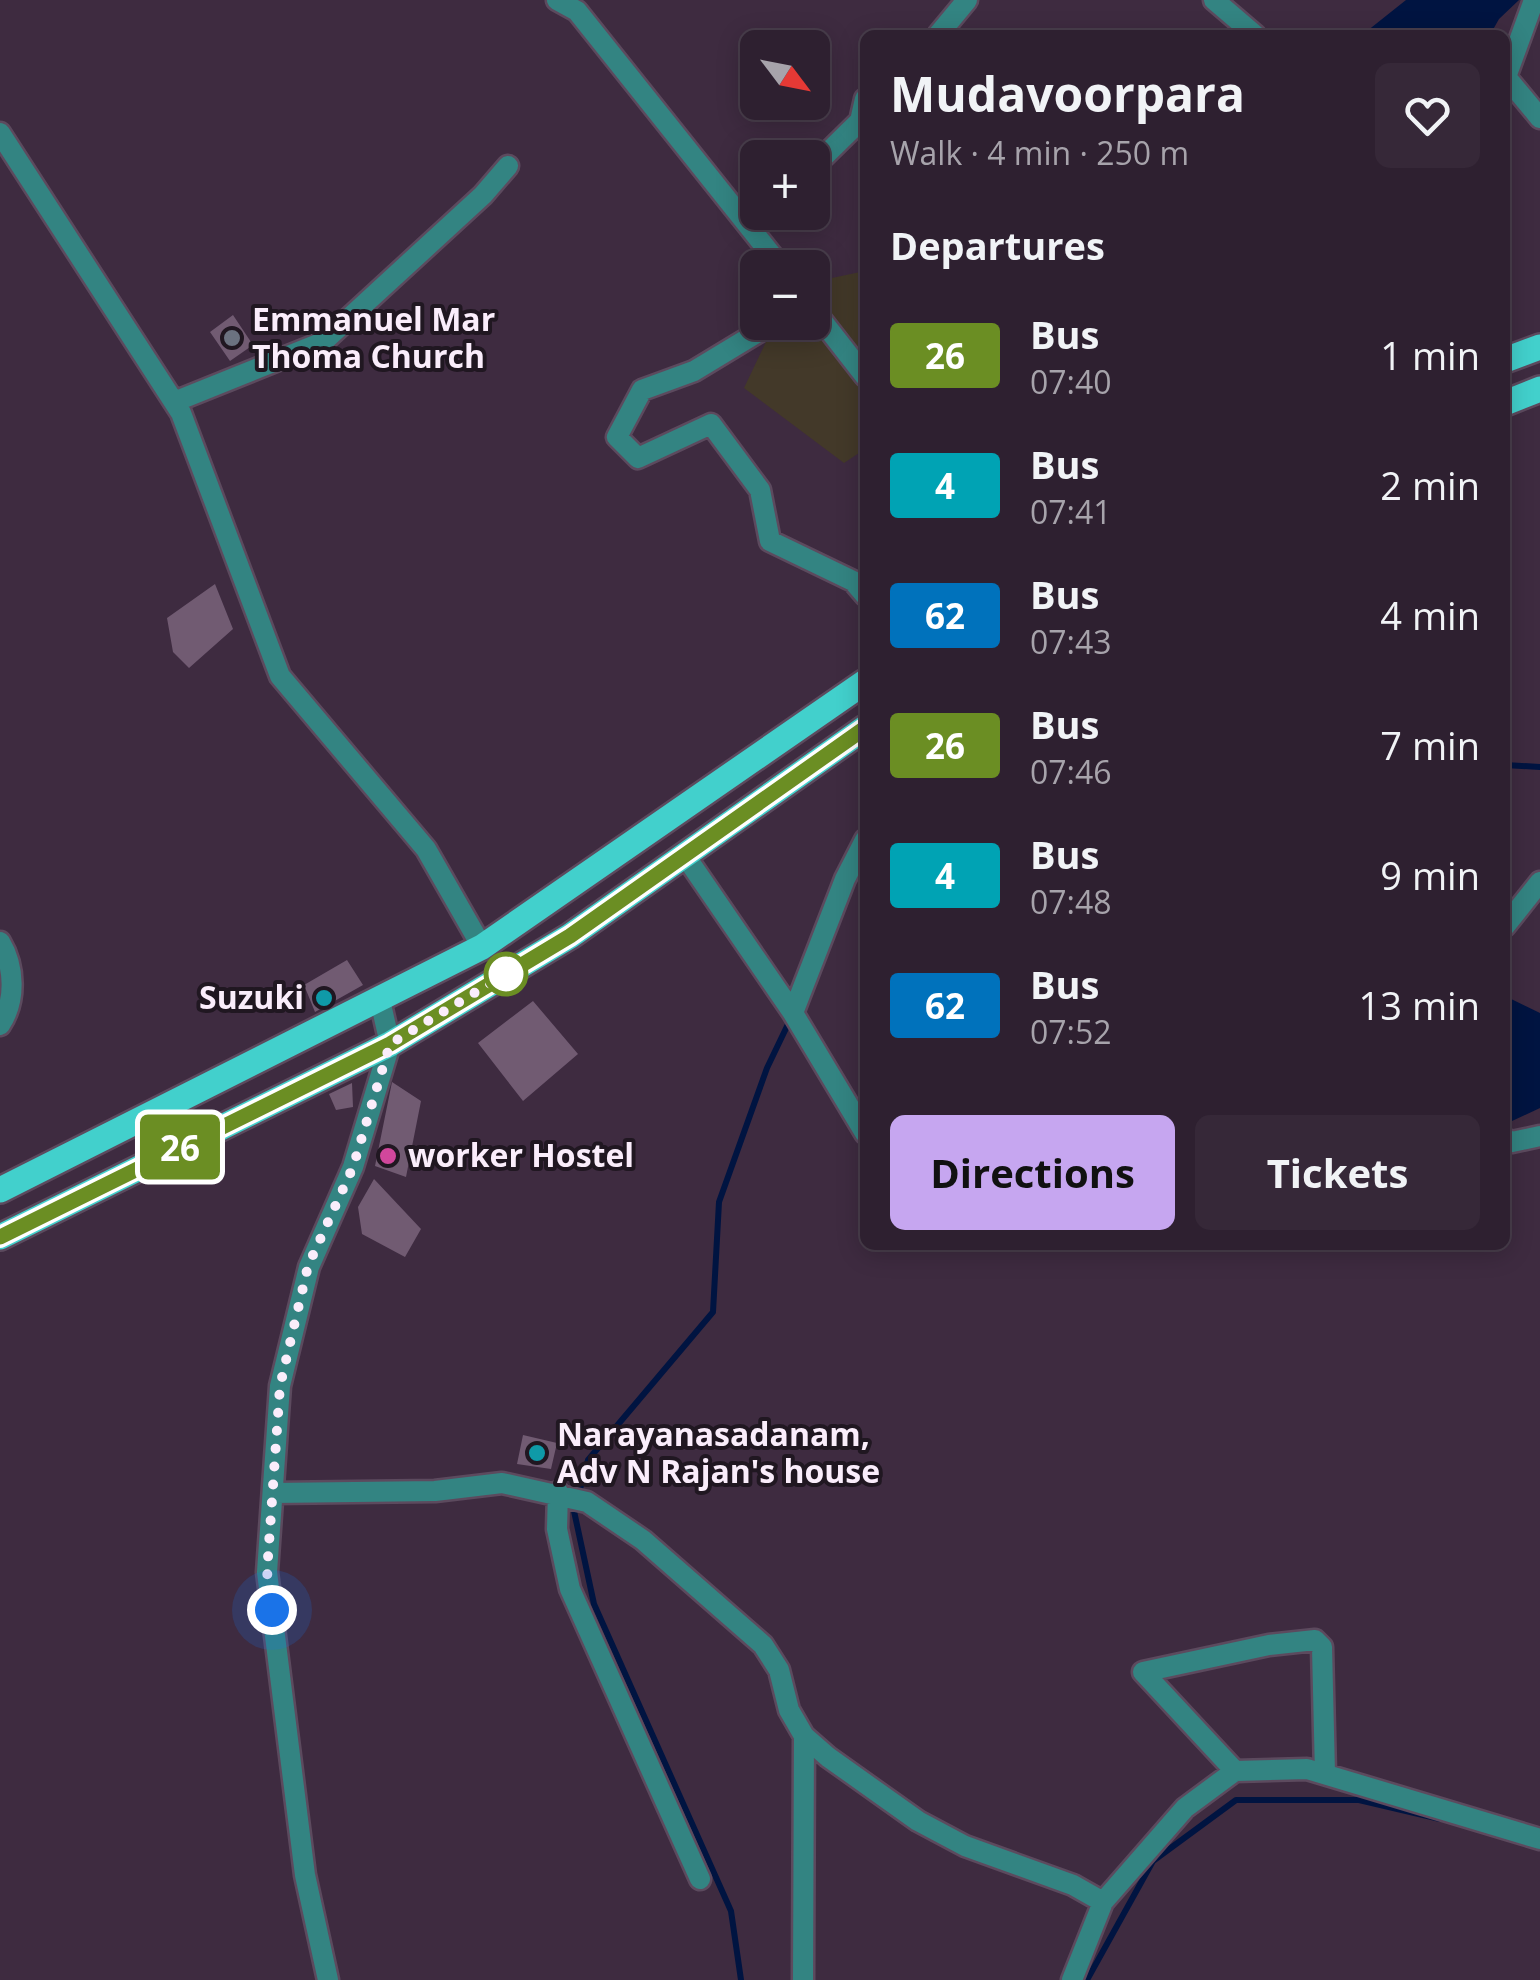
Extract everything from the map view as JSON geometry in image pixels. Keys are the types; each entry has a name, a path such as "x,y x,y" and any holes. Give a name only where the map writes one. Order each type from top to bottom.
{"main road":[{"path":"1510,358 1540,347"},
{"path":"1510,400 1540,390"},
{"path":"0,1190 482,947 860,685"},
{"path":"0,1237 390,1044 570,936 860,732"}],"street":[{"path":"557,0 577,11 740,213"},
{"path":"942,30 968,0"},
{"path":"1214,0 1250,30"},
{"path":"1510,66 1534,0"},
{"path":"1510,82 1540,118"},
{"path":"830,150 860,121"},
{"path":"0,133 174,402 280,676 426,848 482,947"},
{"path":"174,402 324,342 483,195 508,166"},
{"path":"830,331 860,370"},
{"path":"746,340 694,371 642,390 616,437 638,458 711,424 760,490 770,541 854,581 860,589"},
{"path":"793,1013 860,850"},
{"path":"686,856 793,1013 860,1124"},
{"path":"1510,920 1540,882"},
{"path":"0,942 9,958 12,1008 0,1025"},
{"path":"328,1980 305,1875 267,1572 280,1386 308,1266 353,1167 390,1044 380,1000"},
{"path":"1510,1139 1540,1136"},
{"path":"273,1493 435,1491 502,1484 558,1492 588,1502 643,1540 763,1645 780,1670 789,1710 804,1736 918,1820 965,1846 1073,1885 1103,1902"},
{"path":"558,1492 558,1529 570,1589 700,1880"},
{"path":"1235,1771 1144,1672 1270,1645 1315,1640 1322,1647 1324,1774"},
{"path":"802,1980 804,1736"},
{"path":"1072,1980 1103,1902 1184,1808 1235,1771 1271,1767 1324,1774 1540,1839"}],"shaded area":[{"path":"860,272 860,452 844,463 744,388 767,340 830,340 830,278"}],"water":[{"path":"1406,0 1519,0 1493,30 1368,30"},
{"path":"1510,998 1540,1013 1540,1108 1512,1121"}],"building":[{"name":"Emmanuel Mar Thoma Church","path":"233,315 253,345 230,361 210,332"},
{"path":"215,584 233,629 189,668 173,652 167,618"},
{"name":"Suzuki","path":"347,960 363,985 315,1012 304,985"},
{"path":"533,1001 578,1054 523,1101 478,1043"},
{"path":"392,1082 421,1101 406,1177 375,1166"},
{"path":"352,1083 353,1107 336,1110 329,1094"},
{"path":"374,1179 421,1229 405,1257 362,1234 358,1207"},
{"name":"Narayanasadanam, Adv N Rajan's house","path":"523,1435 557,1443 551,1469 517,1464"}],"waterway":[{"path":"1510,765 1540,767"},
{"path":"741,1980 731,1911 594,1604 574,1511 588,1460 713,1312 719,1202 767,1068 790,1020"},
{"path":"1087,1980 1153,1861 1236,1800 1359,1800 1440,1819"}],"bus line":[{"name":"26","path":"0,1237 390,1044 570,936 860,732"}],"place":[{"name":"Emmanuel Mar Thoma Church","path":"232,338"},
{"name":"Suzuki","path":"324,998"},
{"name":"worker Hostel","path":"388,1156"},
{"name":"Narayanasadanam, Adv N Rajan's house","path":"537,1453"}],"route":[{"path":"272,1610 267,1572 280,1386 308,1266 353,1167 390,1044 509,972 506,974"}]}
